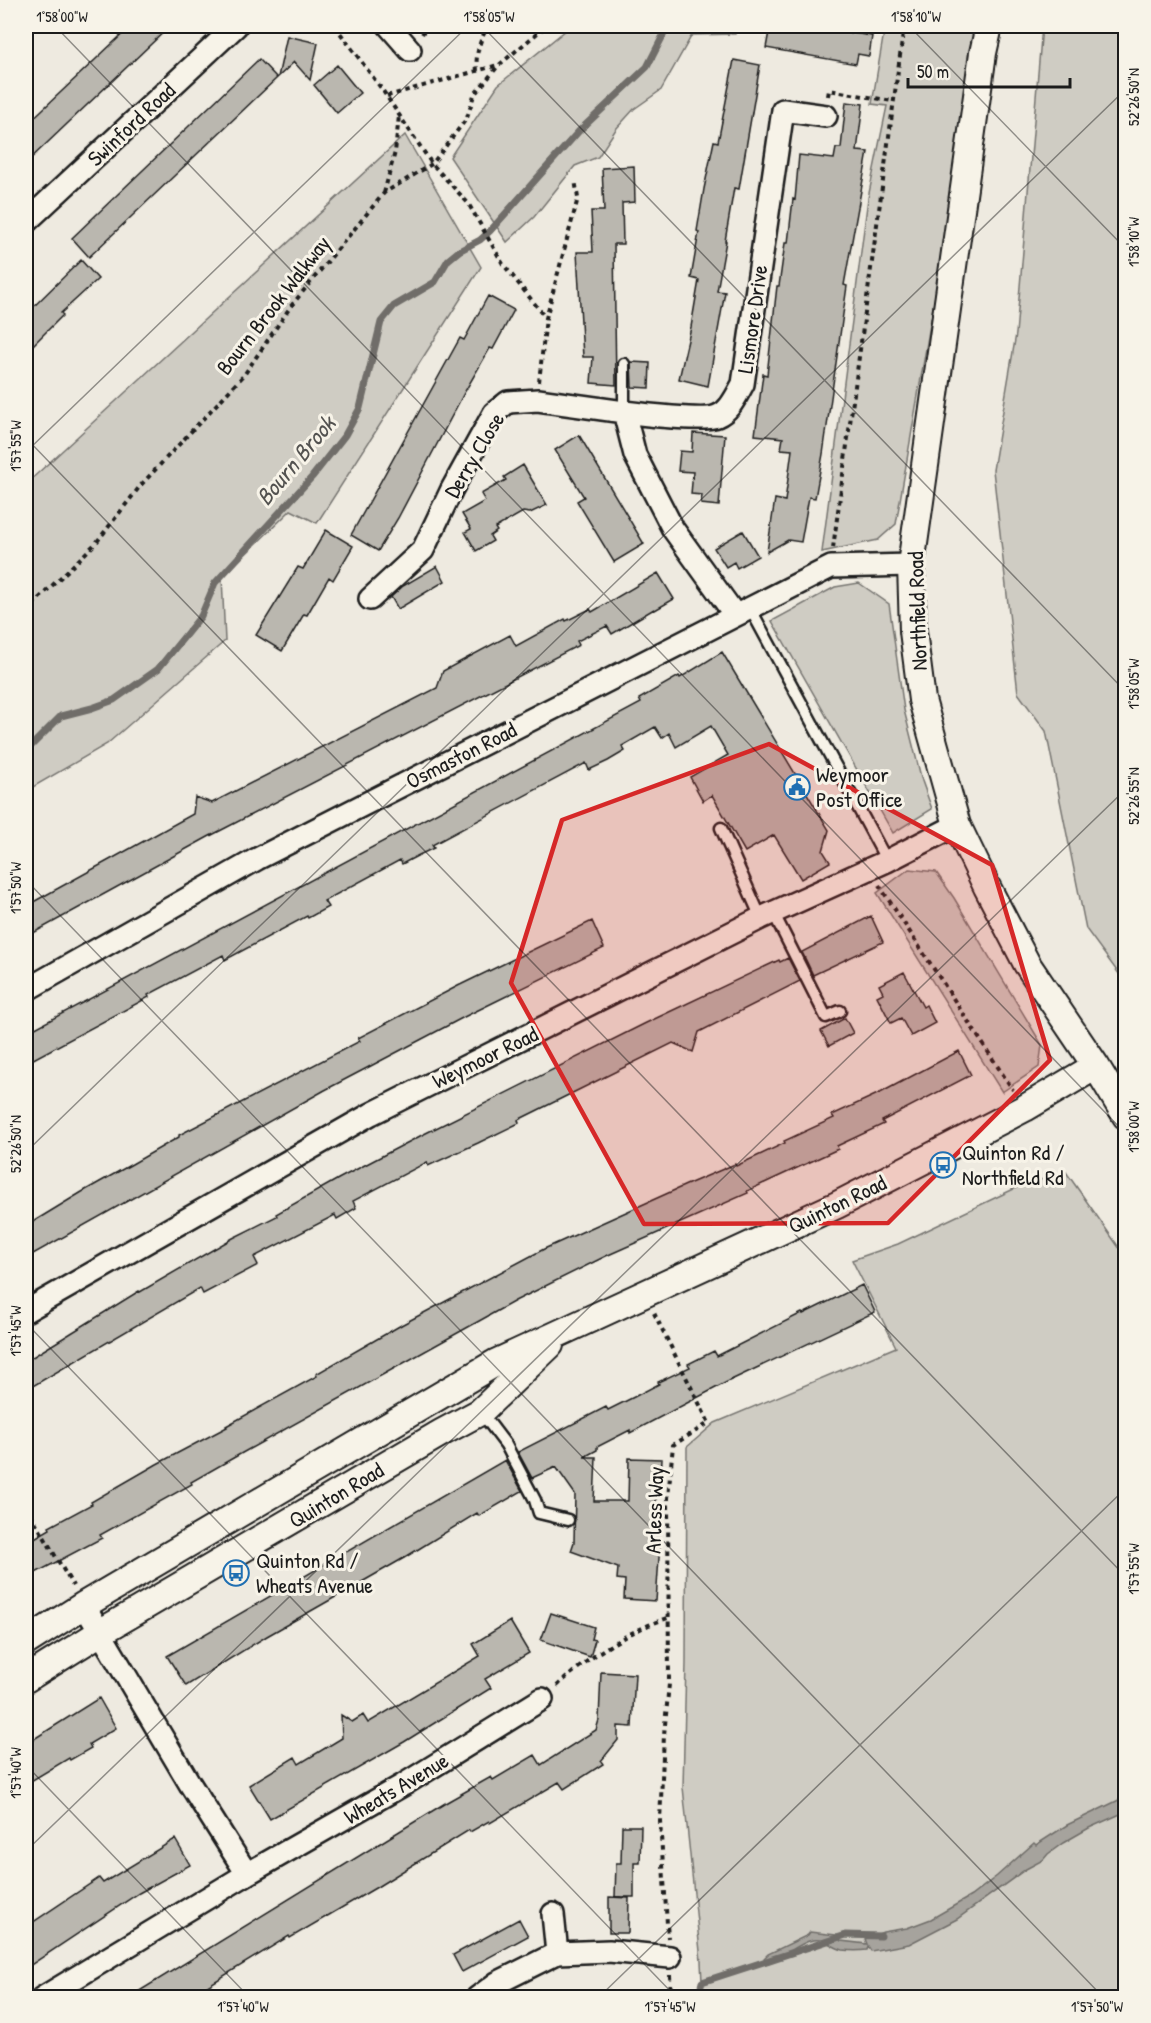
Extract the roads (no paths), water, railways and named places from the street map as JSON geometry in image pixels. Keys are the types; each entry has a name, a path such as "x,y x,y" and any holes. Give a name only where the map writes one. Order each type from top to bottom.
{"street":[{"name":"Swinford Road","path":"26,222 236,26"},
{"path":"389,26 410,50"},
{"name":"Northfield Road","path":"989,26 983,54 911,566 913,631 922,700 957,825 1028,964 1096,1066 1125,1116"},
{"name":"Lismore Drive","path":"624,412 670,417 716,417 732,404 743,384 783,110 826,116"},
{"name":"Derry Close","path":"370,599 423,550 452,489 494,413 508,402 538,400 624,412"},
{"path":"624,412 635,455 673,529 742,612"},
{"name":"Osmaston Road","path":"26,990 257,859 831,567 911,566"},
{"name":"Weymoor Road","path":"26,1311 371,1114 767,916 878,865 957,825"},
{"name":"Quinton Road","path":"26,1642 84,1605 497,1362 837,1206 1025,1108 1096,1066"},
{"name":"Quinton Road","path":"26,1679 101,1632 480,1412 570,1327"},
{"path":"84,1605 190,1784 247,1874"},
{"name":"Wheats Avenue","path":"42,1998 247,1874 403,1785 543,1699"},
{"path":"553,1914 557,1953"},
{"path":"477,1998 497,1983 557,1953 609,1951 670,1957"}],"lane":[{"path":"624,364 624,412"},
{"path":"742,612 878,865"},
{"path":"721,828 767,916 826,1017 840,1011"},
{"path":"480,1412 506,1445 535,1500 539,1513 567,1520"}],"waterway":[{"name":"Bourn Brook","path":"26,751 61,716 114,700 158,669 201,616 215,583 312,477 345,435 360,408 381,322 394,306 435,282 448,260 490,231 579,131 647,67 668,26"},
{"path":"698,1998 702,1982 846,1935 881,1936"}],"place":[{"name":"Weymoor Post Office","path":"797,787"},
{"name":"Quinton Rd / Northfield Rd","path":"943,1165"},
{"name":"Quinton Rd / Wheats Avenue","path":"236,1573"}]}
